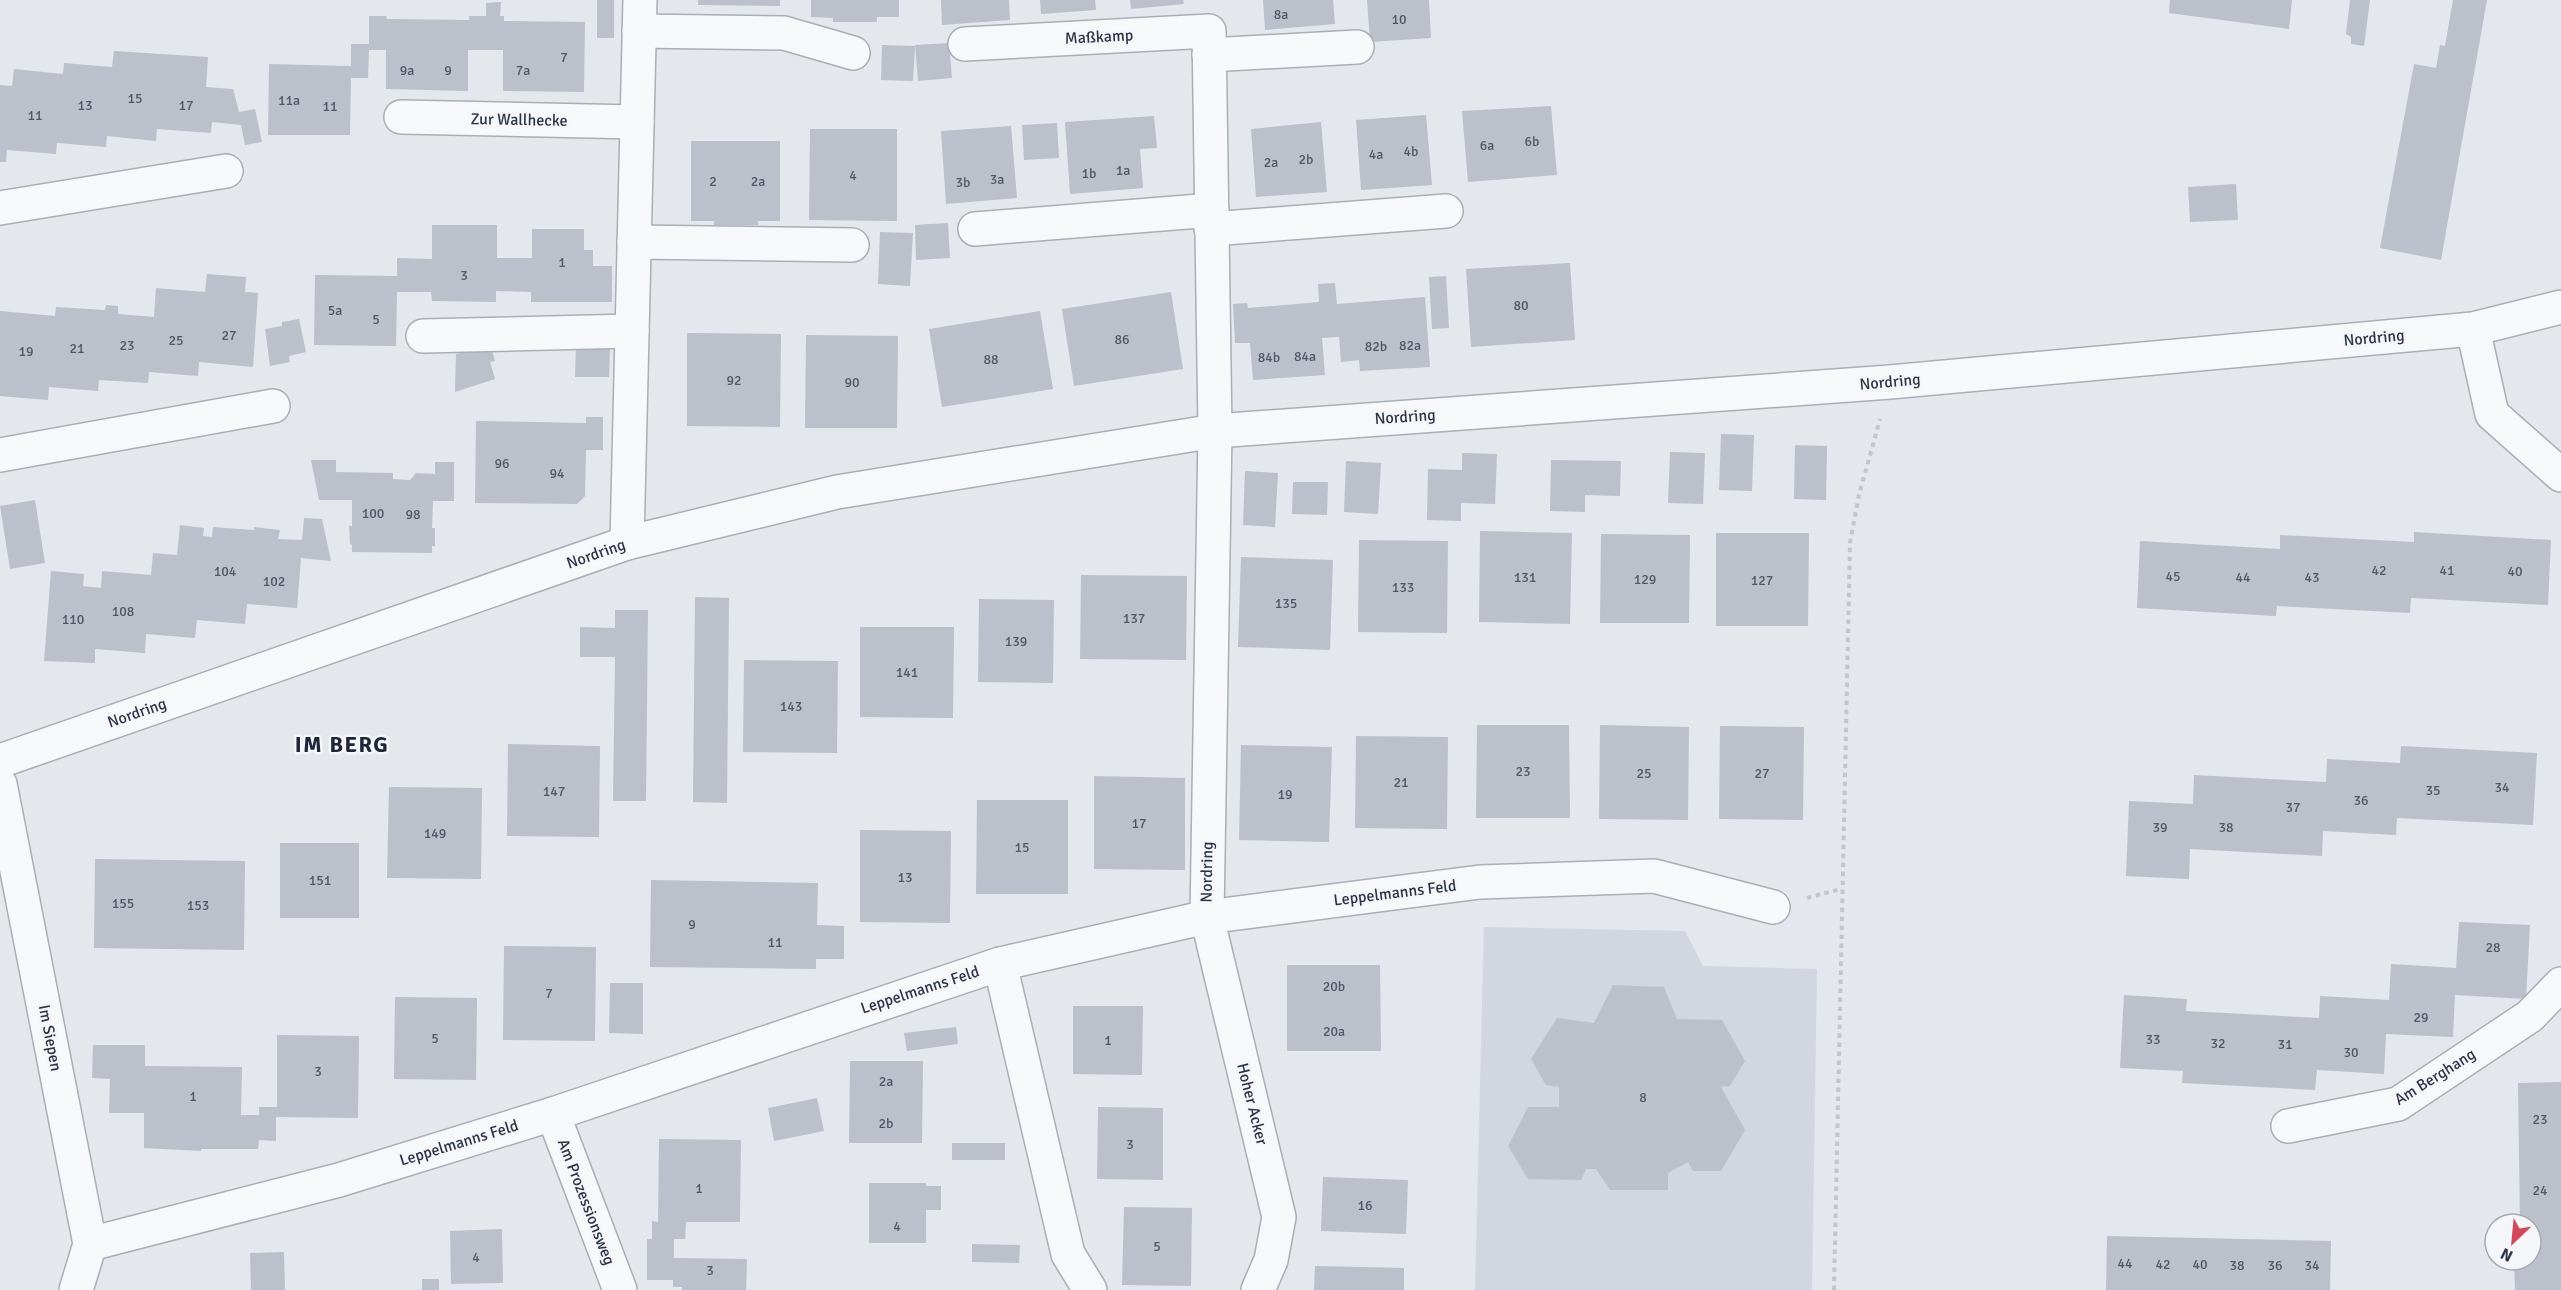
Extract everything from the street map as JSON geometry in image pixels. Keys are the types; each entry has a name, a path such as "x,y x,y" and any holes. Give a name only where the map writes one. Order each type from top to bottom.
{"street":[{"path":"627,543 639,16 784,33 853,53"},
{"name":"Maßkamp","path":"965,44 1209,31 1215,431"},
{"path":"1209,55 1357,47"},
{"name":"Zur Wallhecke","path":"401,117 637,122"},
{"path":"0,208 226,171"},
{"path":"975,229 1446,211"},
{"path":"634,242 852,244"},
{"name":"Nordring","path":"0,761 627,543 837,492 1215,431 1890,382 2473,329 2561,307"},
{"path":"2473,329 2492,414 2561,475"},
{"path":"423,336 632,331"},
{"path":"0,455 273,406"},
{"name":"Nordring","path":"1207,917 1215,431"},
{"name":"Im Siepen","path":"0,784 90,1244 76,1290"},
{"name":"Leppelmanns Feld","path":"90,1244 339,1180 553,1114 1000,964 1207,917 1480,882 1654,876 1773,907"},
{"name":"Hoher Acker","path":"1207,917 1279,1217 1271,1260 1258,1290"},
{"path":"1000,964 1068,1254 1090,1290"},
{"name":"Am Berghang","path":"2288,1126 2398,1104 2530,1016 2561,984"},
{"name":"Am Prozessionsweg","path":"553,1114 620,1290"}],"path":[{"path":"1834,1290 1850,543 1859,495 1890,382"}],"shaded area":[{"path":"1484,927 1685,931 1703,966 1817,969 1812,1290 1475,1290"}],"building":[{"path":"597,0 614,0 614,38 597,38"},
{"path":"698,0 780,0 780,6 698,5"},
{"path":"811,0 899,0 899,17 877,17 877,22 833,22 833,18 811,17"},
{"path":"941,0 1009,0 1010,20 942,25"},
{"path":"1040,0 1095,0 1096,10 1041,14"},
{"path":"1130,0 1183,0 1184,4 1131,9"},
{"path":"1263,0 1333,0 1335,24 1265,30"},
{"path":"1367,0 1429,0 1431,38 1370,42"},
{"path":"2170,0 2292,0 2289,29 2169,13"},
{"path":"2350,0 2370,0 2364,46 2351,44 2351,37 2346,34"},
{"path":"2453,0 2487,0 2441,260 2380,248 2414,64 2436,68 2440,45 2445,46"},
{"path":"501,2 500,16 504,16 504,21 585,22 584,92 503,91 503,50 468,50 468,91 386,89 386,50 369,50 368,78 351,78 350,135 268,135 269,64 351,66 351,44 369,44 369,16 386,16 387,19 469,20 469,16 486,16 486,3"},
{"path":"949,43 952,78 918,81 915,45"},
{"path":"882,45 915,46 913,81 881,80"},
{"path":"114,51 208,57 206,87 233,89 239,112 255,109 262,142 245,145 241,125 212,122 211,133 157,129 156,141 107,136 106,147 57,143 56,154 7,150 6,162 0,162 0,85 12,86 14,69 63,74 64,63 112,67"},
{"path":"1551,106 1557,175 1468,182 1462,111"},
{"path":"1426,115 1432,185 1361,190 1356,120"},
{"path":"1154,116 1157,148 1140,149 1143,188 1070,194 1065,122"},
{"path":"1321,122 1327,192 1256,197 1251,129"},
{"path":"1057,123 1059,158 1024,160 1022,125"},
{"path":"1011,126 1017,198 946,204 941,131"},
{"path":"810,129 897,129 897,221 809,220"},
{"path":"691,141 780,141 780,221 758,221 758,225 714,225 714,221 691,221"},
{"path":"2236,184 2238,220 2190,222 2188,187"},
{"path":"948,223 950,258 916,260 915,225"},
{"path":"432,225 497,225 497,258 532,258 532,229 584,229 584,250 593,250 593,266 612,266 612,302 531,302 531,292 496,291 496,302 432,301 431,292 397,292 396,346 314,345 315,275 397,276 397,258 432,259"},
{"path":"880,232 913,233 910,286 878,284"},
{"path":"1570,263 1575,340 1471,347 1466,269"},
{"path":"207,274 246,277 245,292 258,293 253,367 199,362 198,376 149,372 148,383 99,380 98,391 49,387 48,400 0,396 0,311 55,316 56,307 105,310 106,305 118,306 118,314 154,317 156,288 205,292"},
{"path":"1446,276 1449,328 1432,329 1429,277"},
{"path":"1335,283 1337,304 1425,297 1430,367 1360,371 1359,360 1341,362 1339,337 1322,338 1325,375 1253,380 1250,343 1235,343 1233,304 1247,303 1248,308 1319,302 1318,284"},
{"path":"1171,292 1183,369 1074,386 1062,309"},
{"path":"1040,311 1053,389 942,407 929,329"},
{"path":"299,319 306,352 289,356 290,362 270,366 265,329 282,326 282,322"},
{"path":"687,333 781,334 780,427 687,426"},
{"path":"806,335 898,336 897,428 805,428"},
{"path":"490,343 495,361 490,362 495,379 455,392 456,354"},
{"path":"576,344 610,345 609,377 575,377"},
{"path":"586,417 603,417 603,450 586,450 585,496 577,504 475,503 476,421 586,423"},
{"path":"1721,434 1754,435 1752,491 1719,490"},
{"path":"1795,445 1827,446 1826,500 1794,499"},
{"path":"1670,452 1705,453 1703,504 1668,503"},
{"path":"1462,453 1497,454 1495,504 1461,503 1461,521 1427,520 1428,469 1462,470"},
{"path":"311,460 336,460 336,472 393,473 393,479 410,480 416,473 435,474 435,462 454,462 454,501 433,501 432,528 435,528 435,546 432,546 432,553 352,552 349,526 352,526 352,500 319,500"},
{"path":"1551,460 1621,461 1620,496 1585,495 1585,512 1550,511"},
{"path":"1346,461 1381,463 1378,514 1344,512"},
{"path":"1245,471 1278,473 1275,527 1243,525"},
{"path":"1293,482 1328,482 1327,515 1292,514"},
{"path":"35,500 45,563 10,569 0,506"},
{"path":"304,518 322,519 331,561 301,558 297,608 247,604 245,624 197,620 195,638 146,634 145,653 95,649 95,663 44,661 51,571 84,574 83,586 101,588 102,571 151,575 153,553 177,555 180,525 204,528 203,536 212,537 213,527 254,530 254,527 280,530 278,539 302,540"},
{"path":"1480,531 1572,533 1570,624 1479,622"},
{"path":"2414,532 2551,540 2548,605 2411,598 2410,613 2277,606 2276,616 2137,608 2140,541 2280,549 2280,535 2414,542"},
{"path":"1716,533 1809,533 1808,626 1716,626"},
{"path":"1601,534 1690,535 1689,623 1600,623"},
{"path":"1359,540 1448,541 1447,633 1358,632"},
{"path":"1241,557 1333,560 1330,650 1238,647"},
{"path":"1081,575 1187,576 1186,660 1080,659"},
{"path":"695,597 729,598 727,803 693,802"},
{"path":"979,599 1054,600 1053,683 978,682"},
{"path":"615,610 648,610 646,801 613,801 615,657 580,657 580,627 615,628"},
{"path":"860,627 954,627 953,718 860,717"},
{"path":"744,660 838,661 837,753 743,752"},
{"path":"1477,725 1569,725 1570,818 1476,818"},
{"path":"1600,725 1689,727 1688,820 1599,819"},
{"path":"1720,726 1804,727 1803,820 1719,819"},
{"path":"1356,736 1448,737 1447,829 1355,828"},
{"path":"508,744 600,746 599,837 507,836"},
{"path":"1241,745 1332,747 1329,842 1239,840"},
{"path":"2401,746 2537,753 2533,825 2397,818 2396,835 2323,831 2322,856 2190,849 2189,879 2126,876 2129,801 2193,804 2194,775 2326,782 2327,759 2400,763"},
{"path":"1094,776 1185,778 1185,870 1094,869"},
{"path":"389,787 482,788 481,879 387,878"},
{"path":"977,800 1068,800 1068,894 976,894"},
{"path":"860,830 951,831 950,923 860,922"},
{"path":"280,843 359,843 359,918 280,918"},
{"path":"95,859 245,861 244,950 94,948"},
{"path":"651,880 818,883 817,925 844,926 844,959 816,959 816,969 650,967"},
{"path":"2459,922 2530,925 2526,999 2455,995 2453,1037 2386,1034 2384,1074 2317,1070 2315,1090 2182,1083 2183,1071 2120,1068 2124,995 2187,999 2186,1011 2319,1018 2320,996 2389,1000 2391,964 2456,968"},
{"path":"504,946 596,947 595,1041 503,1040"},
{"path":"1287,965 1380,965 1381,1051 1287,1051"},
{"path":"610,983 643,983 643,1034 609,1033"},
{"path":"1613,985 1664,987 1677,1019 1722,1020 1745,1061 1730,1086 1721,1087 1745,1130 1721,1171 1693,1171 1688,1162 1668,1173 1668,1190 1610,1190 1596,1169 1586,1169 1581,1180 1528,1179 1508,1146 1528,1107 1559,1107 1559,1087 1546,1085 1531,1059 1557,1018 1594,1023"},
{"path":"395,997 477,998 476,1080 394,1079"},
{"path":"1073,1006 1143,1006 1142,1075 1073,1074"},
{"path":"956,1027 958,1044 907,1051 904,1033"},
{"path":"277,1035 359,1036 358,1118 276,1117 276,1141 259,1140 258,1149 201,1149 201,1151 144,1148 144,1113 109,1113 110,1079 92,1078 93,1045 145,1045 145,1066 242,1067 241,1115 259,1115 259,1107 277,1107"},
{"path":"850,1061 923,1061 922,1143 849,1143"},
{"path":"2561,1082 2561,1290 2515,1290 2514,1272 2543,1272 2543,1212 2520,1212 2518,1083"},
{"path":"817,1098 824,1131 774,1141 768,1108"},
{"path":"1098,1107 1163,1108 1163,1180 1097,1179"},
{"path":"659,1139 741,1140 740,1222 686,1222 685,1239 674,1239 674,1258 747,1259 746,1290 682,1290 682,1287 673,1287 673,1280 647,1280 647,1239 652,1239 652,1221 658,1222"},
{"path":"952,1143 1005,1143 1005,1160 952,1160"},
{"path":"1323,1177 1408,1180 1406,1234 1321,1231"},
{"path":"869,1183 926,1183 926,1186 941,1186 941,1210 926,1210 926,1243 869,1243"},
{"path":"1124,1207 1192,1208 1191,1286 1122,1285"},
{"path":"502,1229 503,1283 451,1284 450,1231"},
{"path":"2107,1236 2331,1241 2330,1290 2106,1290"},
{"path":"972,1244 1020,1245 1019,1263 972,1262"},
{"path":"284,1252 285,1290 251,1290 250,1253"},
{"path":"1315,1266 1404,1268 1404,1290 1314,1290"},
{"path":"422,1279 439,1279 439,1290 422,1290"}],"district":[{"name":"IM BERG","path":"342,744"}]}
